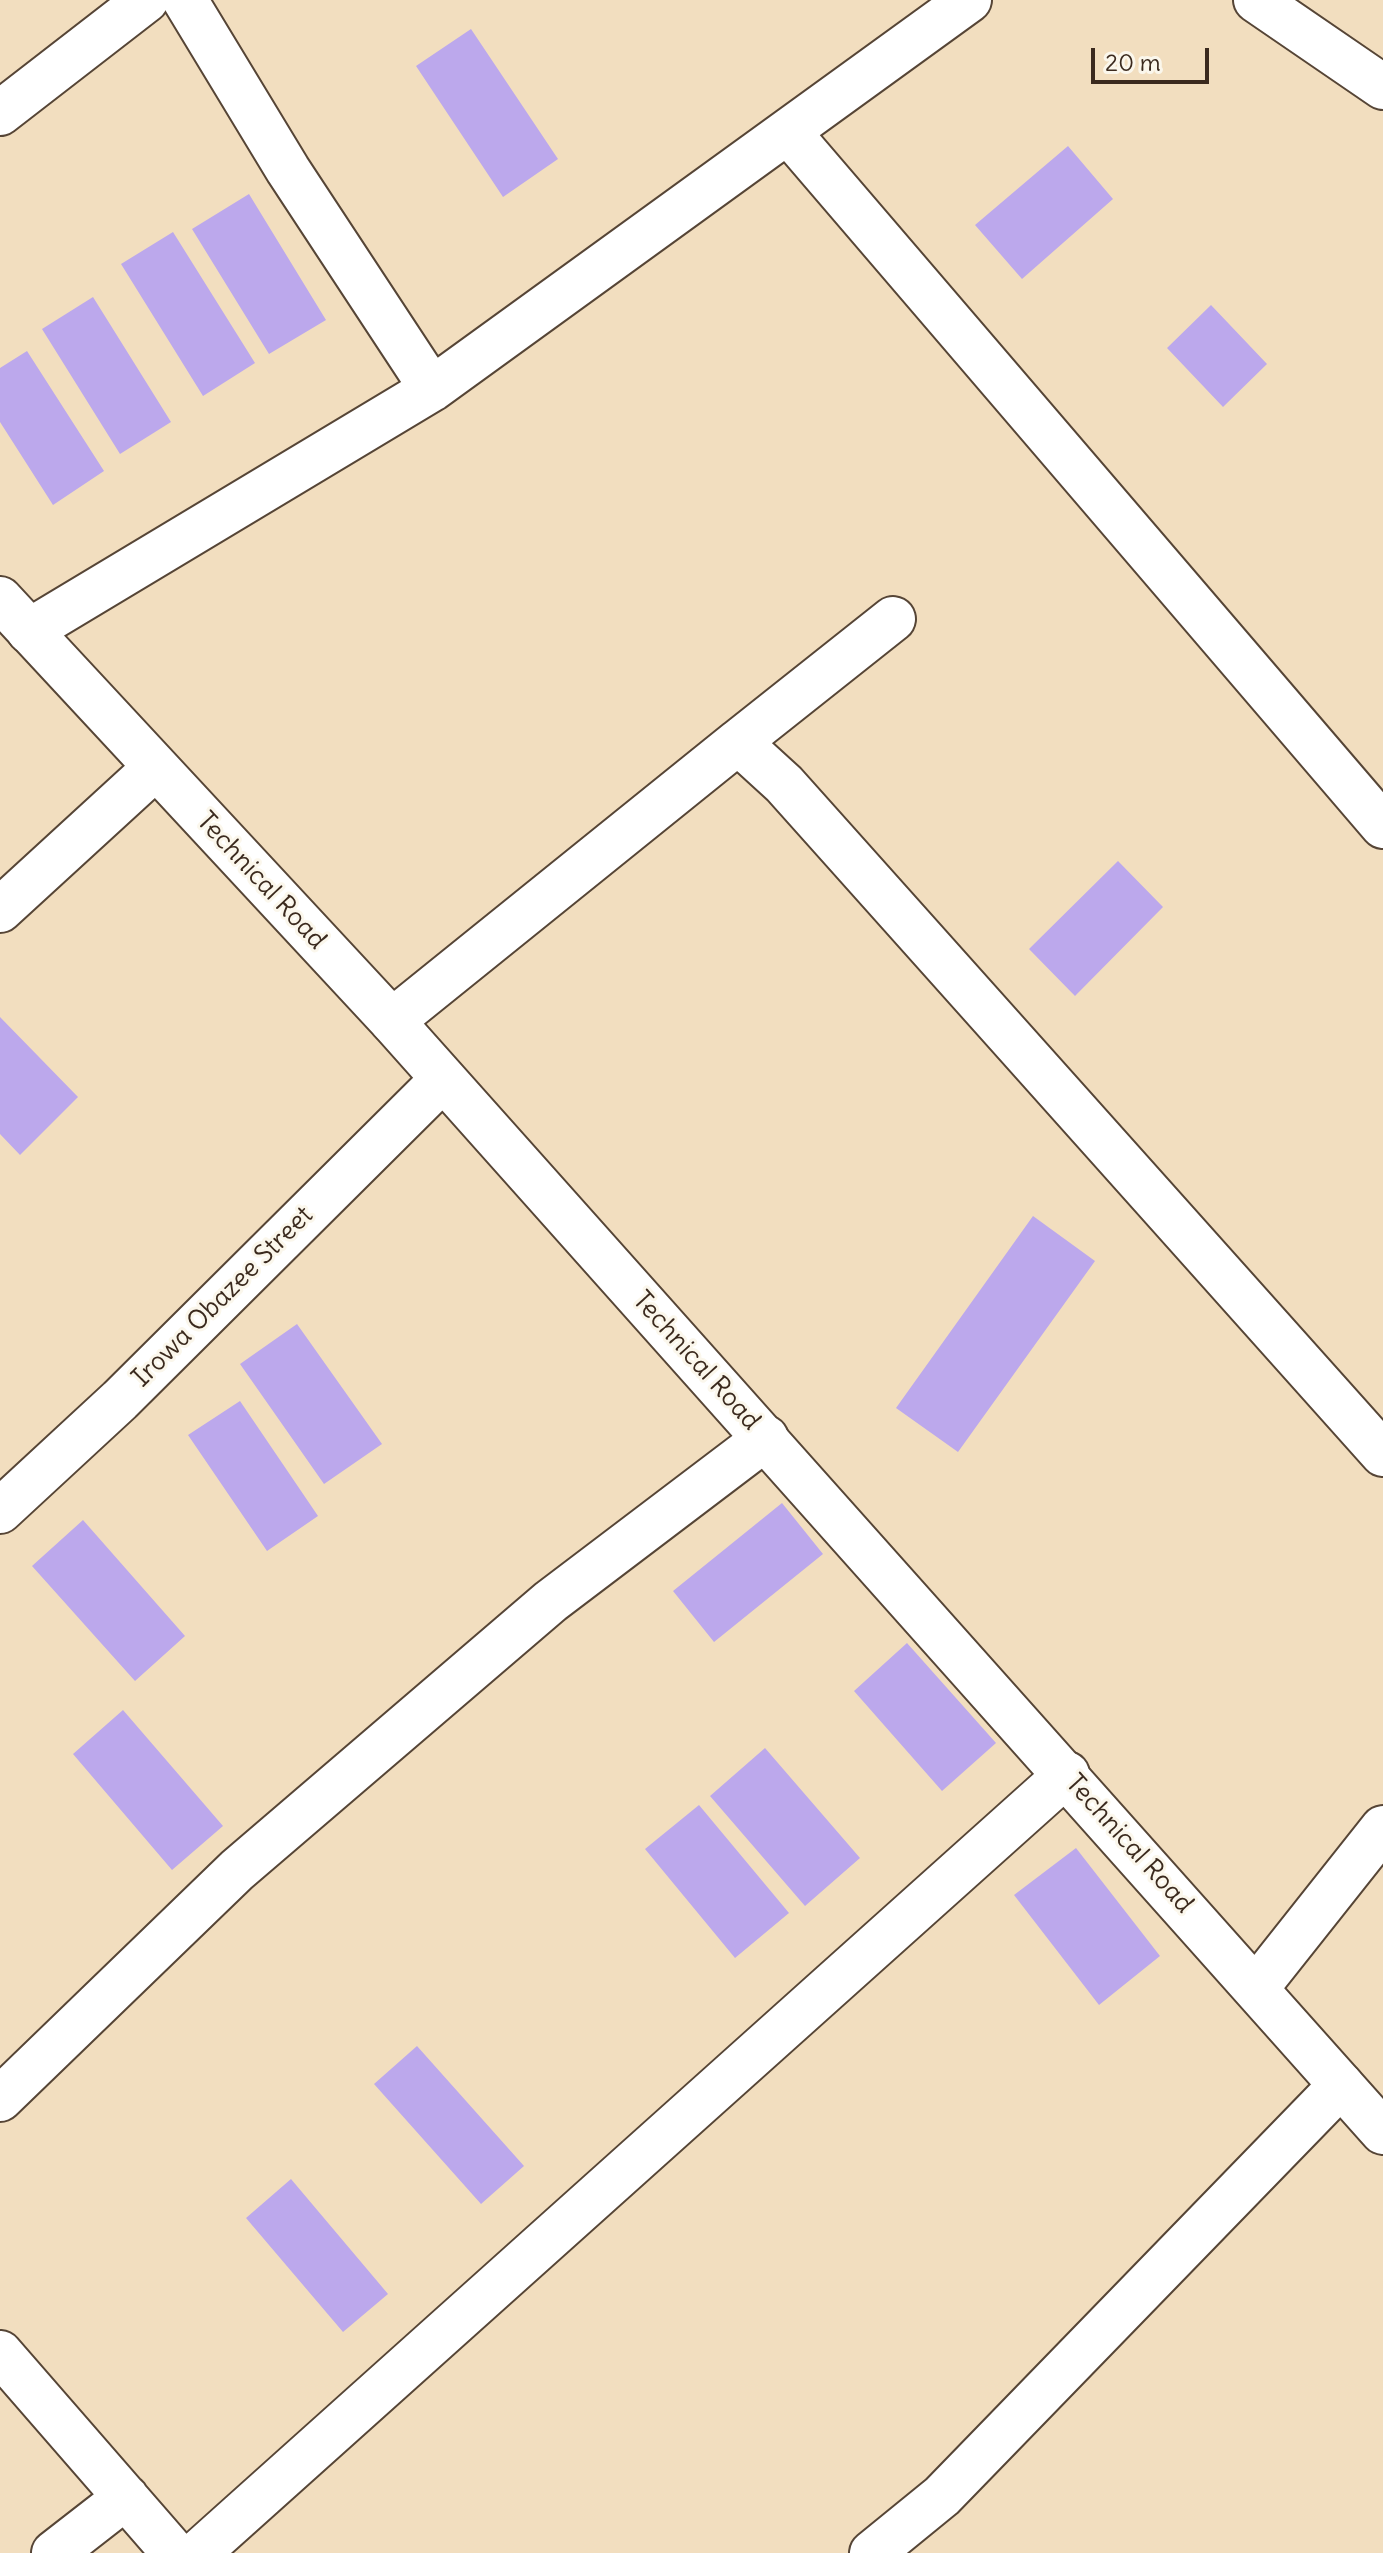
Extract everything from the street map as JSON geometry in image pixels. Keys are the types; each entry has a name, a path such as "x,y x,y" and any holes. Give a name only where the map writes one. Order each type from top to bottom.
{"street":[{"path":"0,113 146,0"},
{"path":"185,0 288,170 432,389"},
{"path":"29,631 432,389 969,0"},
{"path":"1256,0 1383,87"},
{"path":"789,133 1383,826"},
{"name":"Technical Road","path":"0,599 392,1021 1257,1987 1383,2132"},
{"path":"392,1021 893,619"},
{"path":"738,742 784,784 1383,1454"},
{"path":"0,910 155,768"},
{"name":"Irowa Obazee Street","path":"0,1511 120,1400 443,1079"},
{"path":"0,2099 237,1870 551,1601 766,1438"},
{"path":"198,2553 1067,1774"},
{"path":"1257,1987 1383,1828"},
{"path":"872,2553 942,2496 1341,2085"},
{"path":"0,2353 174,2553"},
{"path":"54,2553 126,2497"}],"building":[{"path":"471,29 558,159 503,197 416,66"},
{"path":"1068,146 1113,199 1022,279 975,225"},
{"path":"249,194 326,320 269,354 192,229"},
{"path":"173,232 255,363 203,396 121,264"},
{"path":"93,297 171,422 120,454 42,329"},
{"path":"1211,305 1267,364 1223,407 1167,348"},
{"path":"27,351 104,471 53,505 0,422 0,368"},
{"path":"1118,861 1163,907 1075,996 1029,949"},
{"path":"0,1017 78,1097 20,1155 0,1134"},
{"path":"1033,1216 1095,1261 958,1452 896,1408"},
{"path":"297,1324 382,1444 324,1484 240,1364"},
{"path":"240,1401 318,1516 267,1551 188,1435"},
{"path":"782,1503 823,1554 714,1642 673,1591"},
{"path":"83,1520 185,1636 135,1681 32,1566"},
{"path":"907,1643 996,1743 942,1791 854,1691"},
{"path":"123,1710 223,1826 172,1870 73,1754"},
{"path":"765,1748 860,1858 805,1906 710,1796"},
{"path":"699,1805 789,1913 735,1958 645,1849"},
{"path":"1076,1848 1160,1956 1099,2005 1014,1895"},
{"path":"417,2046 524,2166 481,2204 374,2084"},
{"path":"291,2179 388,2294 343,2332 246,2218"}]}
